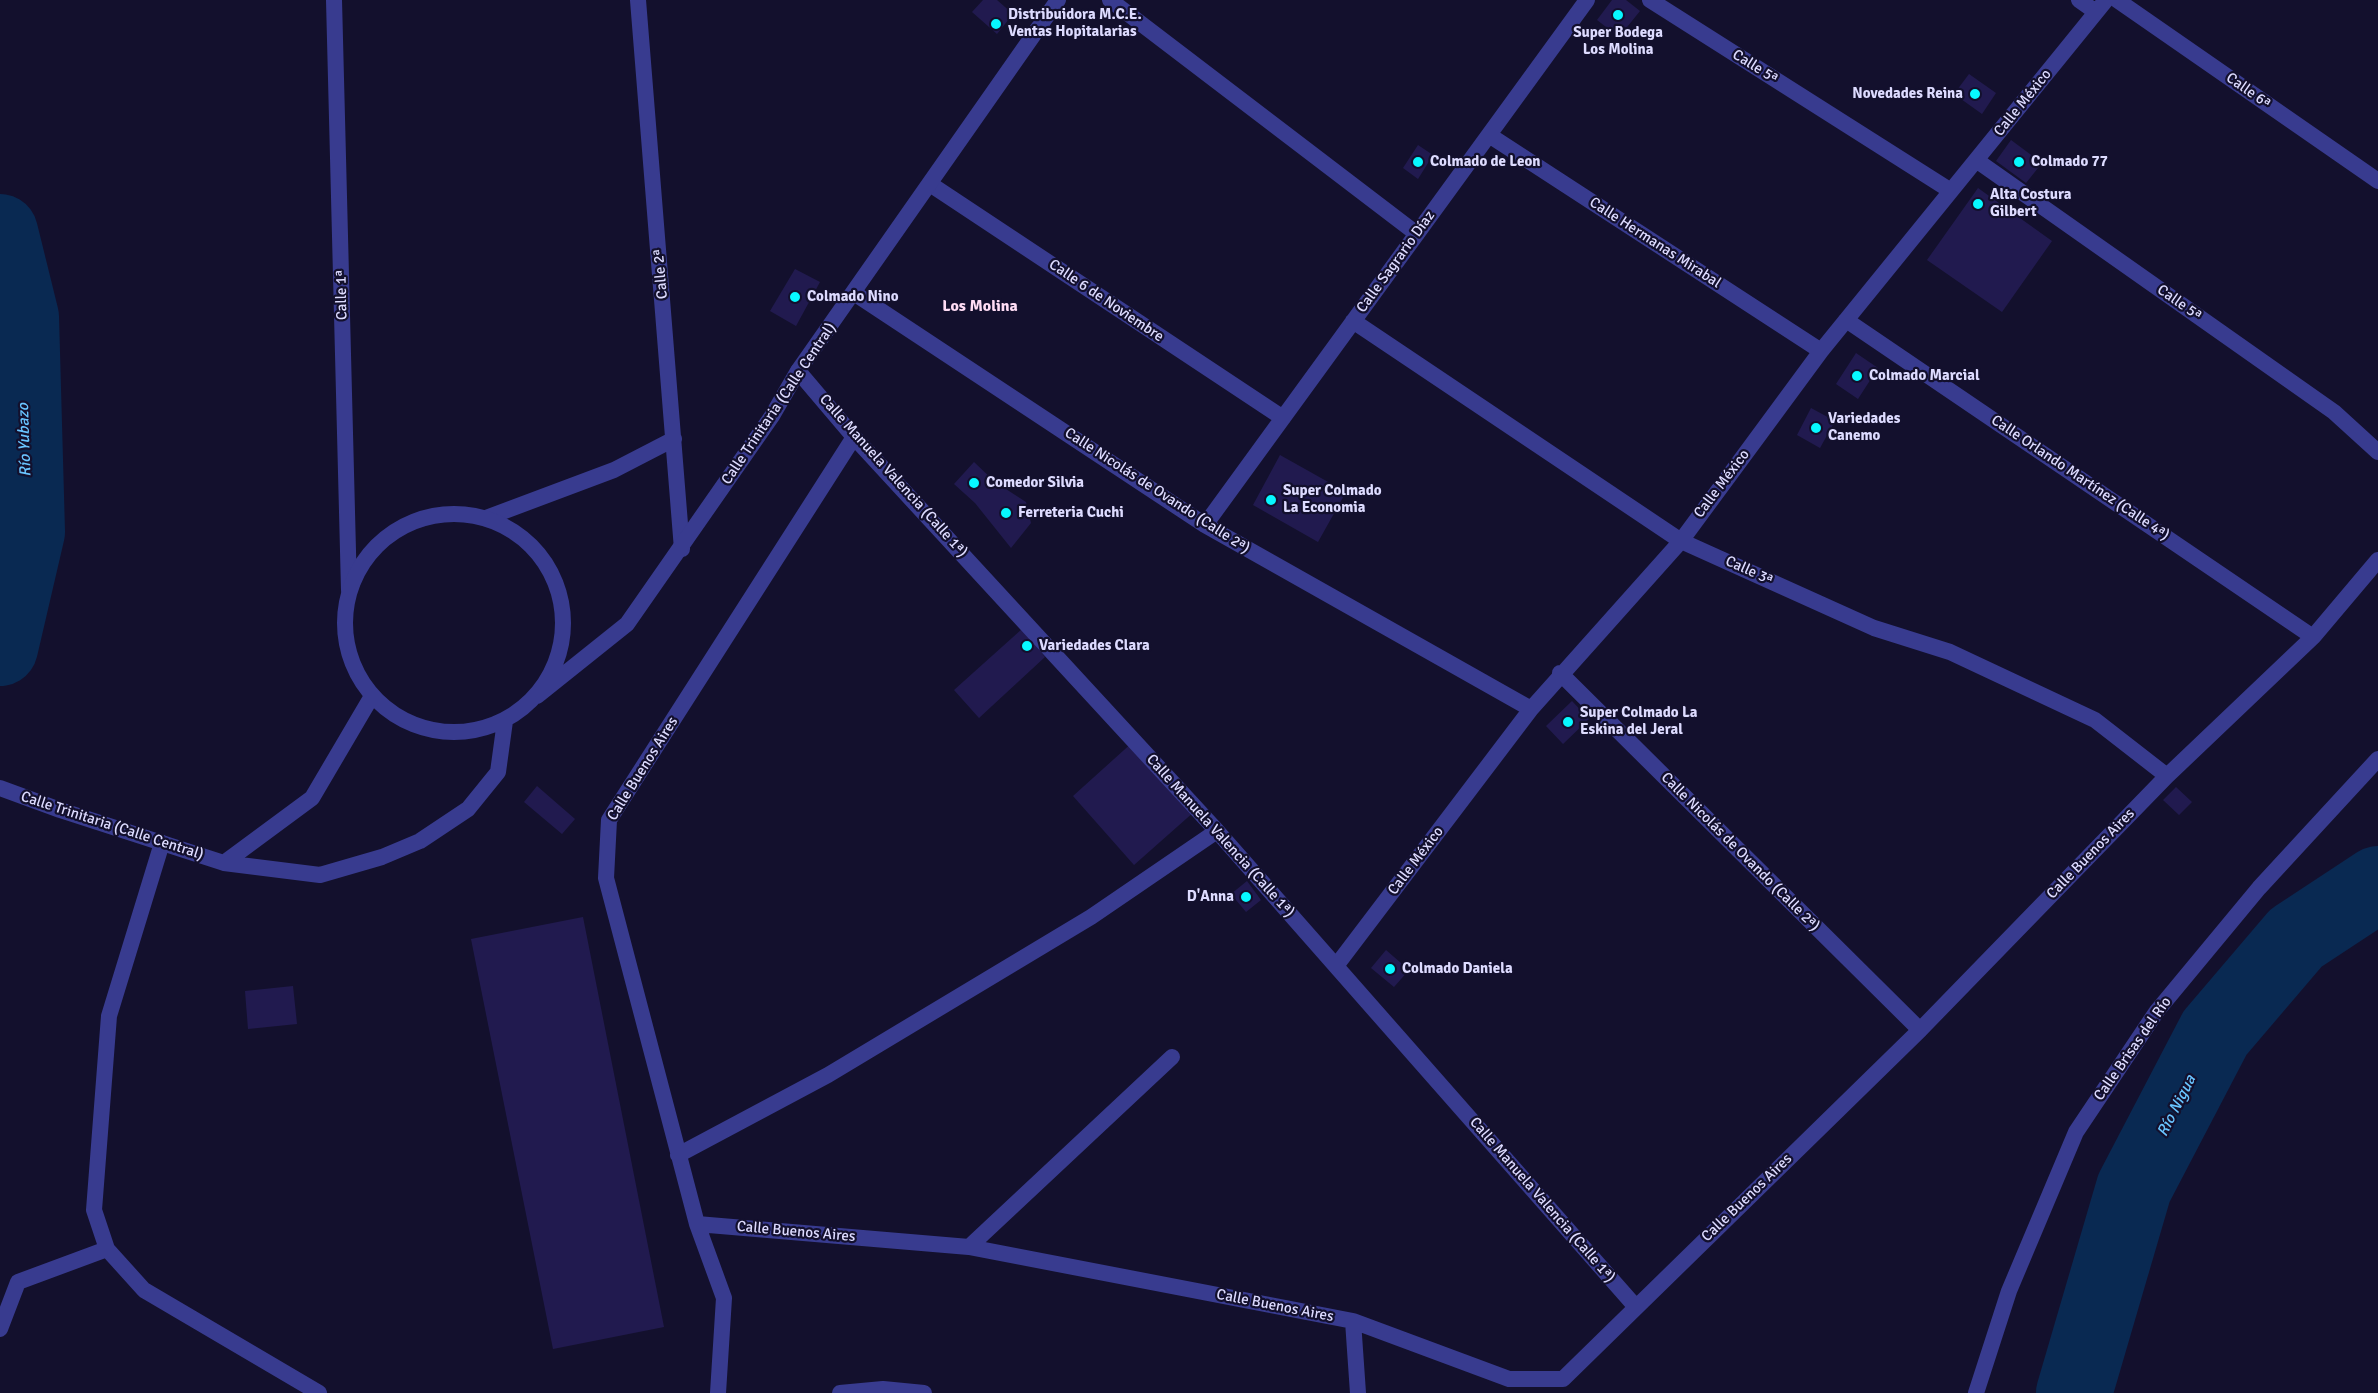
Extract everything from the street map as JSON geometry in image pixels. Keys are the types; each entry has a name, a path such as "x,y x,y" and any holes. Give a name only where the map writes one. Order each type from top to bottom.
{"street":[{"name":"Calle 1ª","path":"334,0 350,590"},
{"name":"Calle 2ª","path":"638,0 682,549"},
{"name":"Calle Trinitaria (Calle Central)","path":"372,696 411,725 458,734 505,721 522,711 537,696 627,624 682,549 772,416 798,371 1058,0"},
{"path":"1110,0 1417,234"},
{"name":"Calle Sagrario Díaz","path":"1204,525 1587,0"},
{"name":"Calle 5ª","path":"1650,0 1951,191"},
{"path":"2079,0 2101,6"},
{"name":"Calle 6ª","path":"2117,0 2378,181"},
{"name":"Calle México","path":"1336,966 1531,710 1560,674 1681,541 1821,351 2101,6"},
{"name":"Calle Hermanas Mirabal","path":"1489,135 1821,351"},
{"name":"Calle 5ª","path":"1976,160 2334,412 2378,452"},
{"name":"Calle 6 de Noviembre","path":"930,184 1283,418"},
{"name":"Calle Nicolás de Ovando (Calle 2ª)","path":"854,292 1204,525 1531,710"},
{"name":"Calle Orlando Martínez (Calle 4ª)","path":"1846,320 2313,637"},
{"name":"Calle 3ª","path":"1353,321 1681,541 1874,628 1950,652 2095,720 2167,776"},
{"name":"Calle Manuela Valencia (Calle 1ª)","path":"798,371 854,436 1217,831 1635,1306"},
{"name":"Calle Buenos Aires","path":"854,436 609,820 606,878 697,1224 969,1247 1353,1321 1509,1379 1563,1379 1635,1306 1920,1030 2167,776 2313,637 2378,560"},
{"path":"486,518 614,470 674,440"},
{"path":"224,863 312,798 372,696 353,664 345,627 350,590 370,553 403,525 444,513 486,518 525,538 552,573 564,615 558,659 537,696"},
{"name":"Calle Nicolás de Ovando (Calle 2ª)","path":"1560,674 1920,1030"},
{"name":"Calle Trinitaria (Calle Central)","path":"0,788 60,810 224,863 320,875 382,857 420,841 468,809 498,772 505,721"},
{"name":"Calle Brisas del Río","path":"1976,1393 2009,1291 2076,1132 2157,1011 2259,888 2378,759"},
{"path":"678,1155 828,1075 1090,917 1217,831"},
{"path":"162,843 109,1017 94,1210 106,1249 144,1290 319,1393"},
{"path":"969,1247 1172,1057"},
{"path":"697,1224 724,1298 718,1393"},
{"path":"0,1329 18,1282 106,1249"},
{"path":"1353,1321 1358,1393"},
{"path":"840,1393 884,1389 924,1393"}],"building":[{"name":"Distribuidora M.C.E. Ventas Hopitalarias","path":"983,0 997,0 1013,14 997,34 972,12"},
{"name":"Super Bodega Los Molina","path":"1612,0 1626,0 1640,11 1619,37 1597,20"},
{"name":"Novedades Reina","path":"1969,74 1996,93 1982,114 1954,94"},
{"name":"Colmado 77","path":"2011,140 2042,163 2026,183 1996,161"},
{"name":"Colmado de Leon","path":"1418,145 1433,155 1418,179 1403,168"},
{"path":"1978,188 2052,241 2002,312 1927,260"},
{"name":"Colmado Nino","path":"795,269 820,282 796,326 770,311"},
{"name":"Colmado Marcial","path":"1856,353 1878,368 1858,399 1836,384"},
{"name":"Variedades Canemo","path":"1811,408 1835,421 1820,448 1797,435"},
{"path":"1280,455 1346,492 1318,542 1253,505"},
{"name":"Ferreteria Cuchi","path":"974,462 995,482 1026,502 1031,523 1011,548 975,503 954,484"},
{"path":"1022,629 1045,657 979,718 954,690"},
{"name":"Super Colmado La Eskina del Jeral","path":"1572,701 1589,719 1563,744 1546,726"},
{"path":"1134,741 1195,811 1134,865 1073,796"},
{"path":"537,786 575,819 562,834 524,802"},
{"path":"2176,787 2192,802 2179,815 2163,800"},
{"name":"D'Anna","path":"1247,881 1261,900 1246,912 1231,894"},
{"path":"583,917 664,1327 553,1349 471,939"},
{"name":"Colmado Daniela","path":"1386,950 1409,970 1394,987 1371,968"},
{"path":"293,986 297,1024 248,1029 245,991"}],"waterway":[{"name":"Río Yubazo","path":"0,232 21,317 27,532 0,648"},
{"name":"Río Nigua","path":"2074,1393 2134,1188 2215,1033 2296,938 2378,884"}],"place":[{"name":"Super Bodega Los Molina","path":"1618,15"},
{"name":"Distribuidora M.C.E. Ventas Hopitalarias","path":"996,24"},
{"name":"Novedades Reina","path":"1975,94"},
{"name":"Colmado de Leon","path":"1418,162"},
{"name":"Colmado 77","path":"2019,162"},
{"name":"Alta Costura Gilbert","path":"1978,204"},
{"name":"Colmado Nino","path":"795,297"},
{"name":"Colmado Marcial","path":"1857,376"},
{"name":"Variedades Canemo","path":"1816,428"},
{"name":"Comedor Silvia","path":"974,483"},
{"name":"Super Colmado La Economia","path":"1271,500"},
{"name":"Ferreteria Cuchi","path":"1006,513"},
{"name":"Variedades Clara","path":"1027,646"},
{"name":"Super Colmado La Eskina del Jeral","path":"1568,722"},
{"name":"D'Anna","path":"1246,897"},
{"name":"Colmado Daniela","path":"1390,969"}],"district":[{"name":"Los Molina","path":"980,307"}]}
